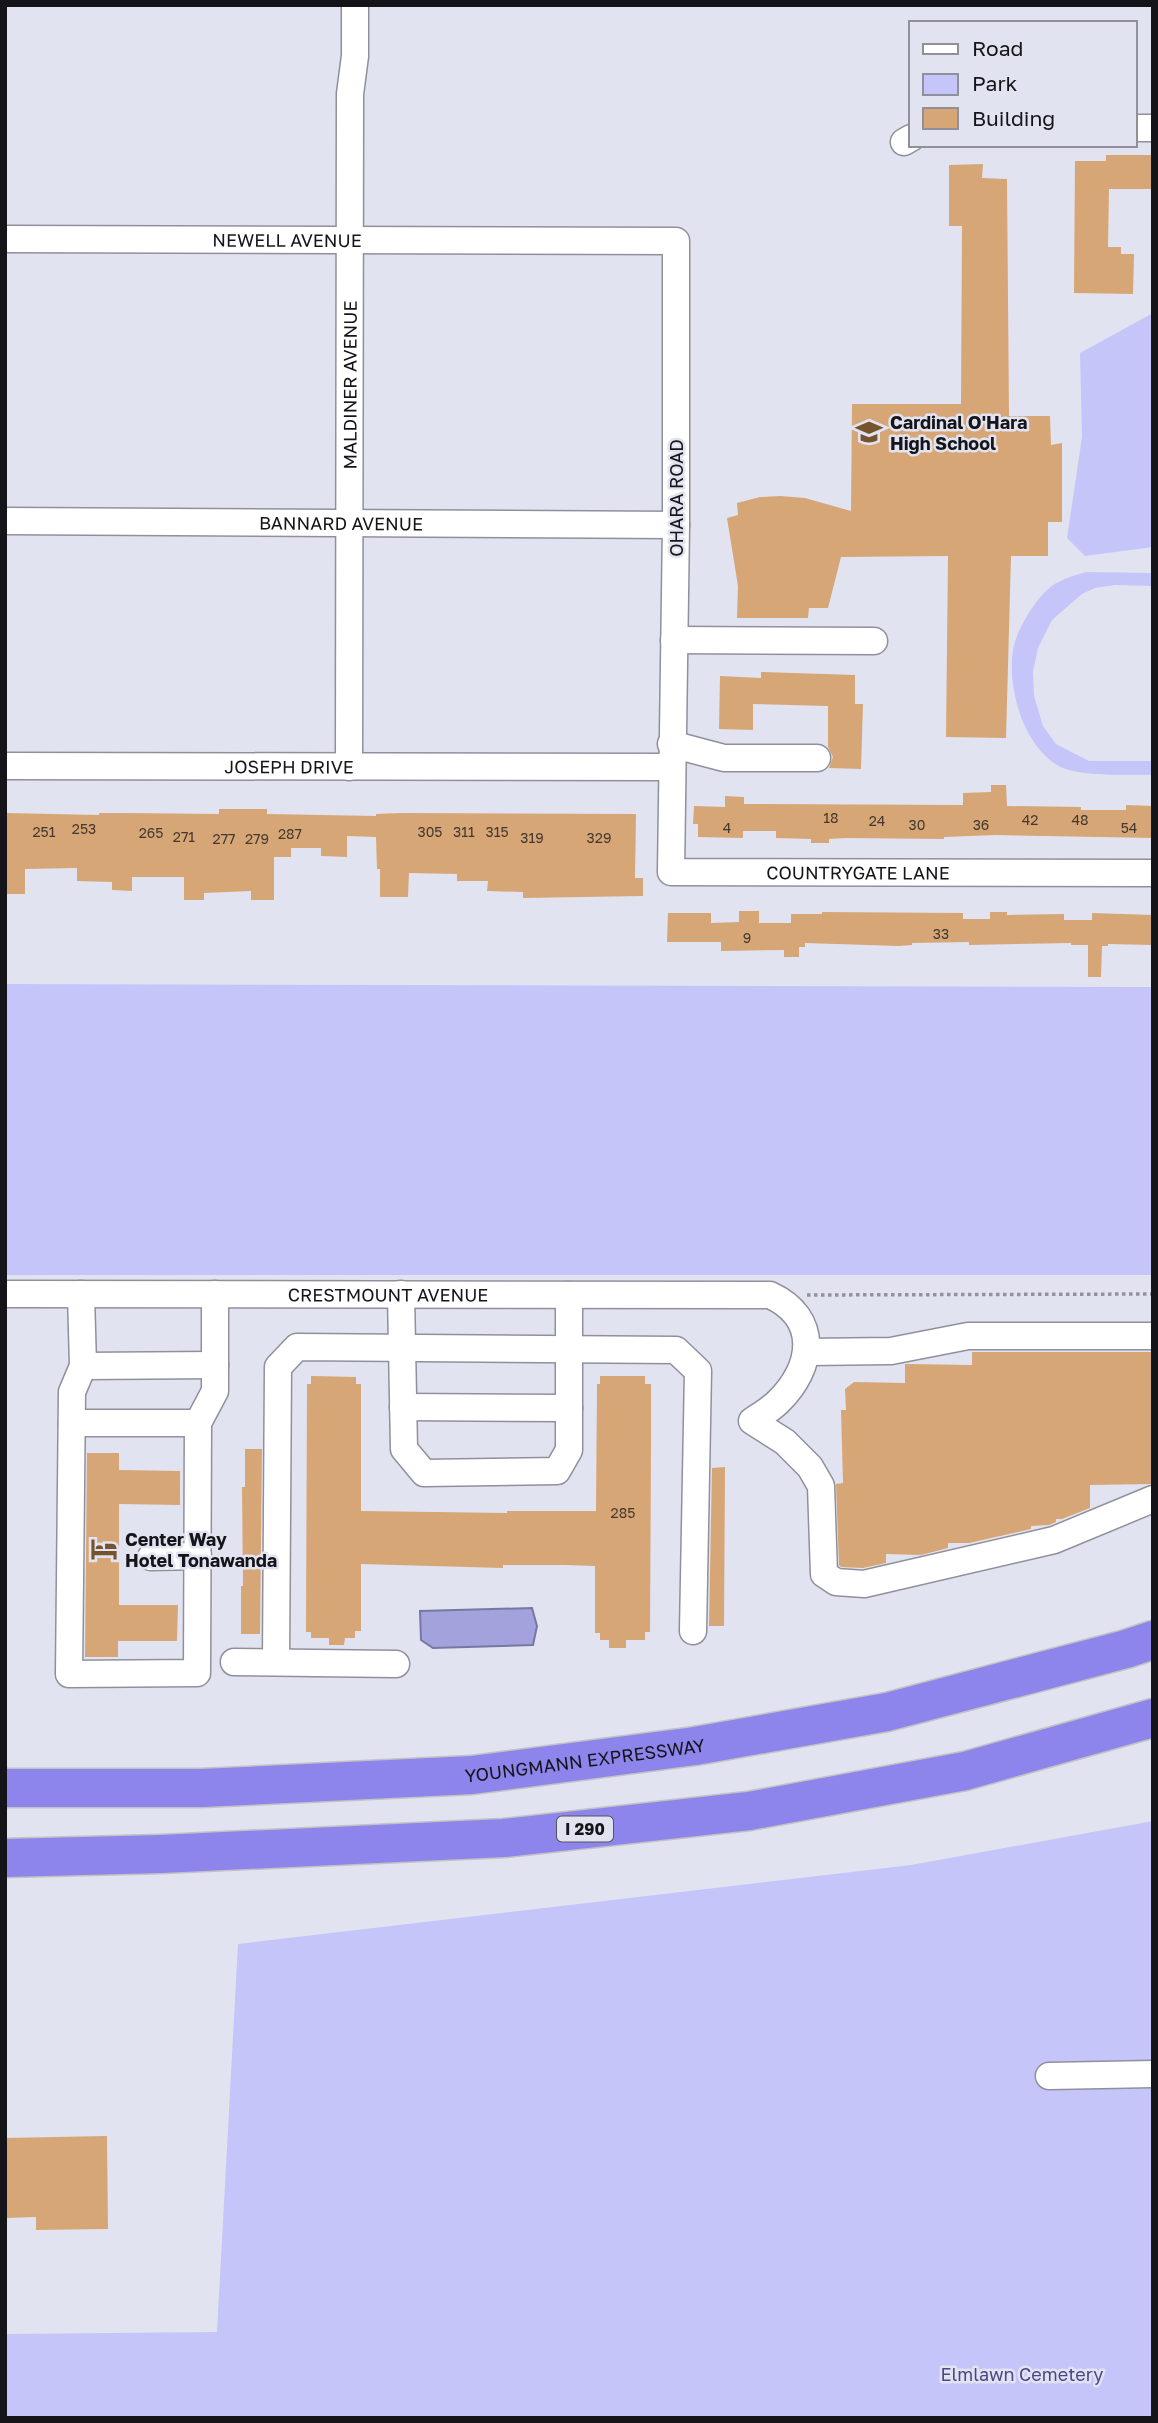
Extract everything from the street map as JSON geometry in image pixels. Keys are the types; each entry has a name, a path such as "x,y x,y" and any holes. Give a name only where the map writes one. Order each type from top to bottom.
{"highway":[{"name":"YOUNGMANN EXPRESSWAY","path":"5,1788 202,1788 472,1775 695,1746 887,1712 1153,1640"},
{"name":"I 290","path":"5,1858 161,1854 503,1838 749,1811 965,1770 1153,1718"}],"street":[{"name":"MALDINER AVENUE","path":"349,766 350,94 355,56 355,5"},
{"name":"NEWELL AVENUE","path":"5,239 567,240"},
{"name":"OHARA ROAD","path":"567,240 676,241 676,524 671,755"},
{"name":"BANNARD AVENUE","path":"5,521 676,524"},
{"path":"674,640 874,640"},
{"name":"JOSEPH DRIVE","path":"5,766 573,766 671,755"},
{"path":"671,755 817,758"},
{"name":"COUNTRYGATE LANE","path":"671,755 671,872 1153,873"},
{"name":"CRESTMOUNT AVENUE","path":"5,1294 770,1295"},
{"path":"81,1294 83,1366 72,1392 69,1674 197,1673 198,1423 215,1391 215,1294"},
{"path":"401,1294 404,1449 424,1474 557,1471 569,1450 569,1295"},
{"path":"770,1295 790,1306 801,1320 807,1352 798,1378 778,1402 752,1421 785,1442 810,1467 821,1486 824,1574 836,1582 864,1584 1054,1540 1153,1499"},
{"path":"807,1352 891,1351 968,1336 1153,1336"},
{"path":"276,1661 278,1367 297,1347 676,1350 698,1371 694,1631"},
{"path":"83,1366 215,1365"},
{"path":"403,1407 569,1408"},
{"path":"72,1423 198,1423"},
{"path":"151,1556 198,1556"},
{"path":"234,1662 396,1664"},
{"path":"1049,2076 1153,2074"}],"path":[{"path":"770,1295 1153,1294"}],"green space":[{"path":"1153,313 1153,547 1085,556 1067,538 1082,437 1080,353"},
{"path":"1086,572 1153,573 1153,586 1115,585 1095,588 1082,594 1052,620 1038,648 1033,672 1034,696 1043,726 1056,744 1089,761 1153,761 1153,775 1090,774 1057,765 1035,744 1020,714 1015,698 1012,665 1013,650 1021,626 1036,602 1051,587"},
{"path":"5,984 1153,987 1153,1275 5,1275"},
{"name":"Elmlawn Cemetery","path":"1153,1821 1153,2418 5,2418 5,2334 217,2332 238,1944 911,1865"}],"shaded area":[{"path":"532,1608 537,1626 533,1645 433,1648 421,1640 420,1611"}],"building":[{"path":"1106,155 1153,155 1153,189 1109,189 1108,247 1121,247 1121,254 1134,254 1133,294 1074,293 1075,161 1106,161"},
{"path":"983,164 982,178 1007,179 1009,416 1050,416 1051,445 1062,443 1062,522 1048,522 1048,556 1011,556 1006,738 946,737 948,556 841,557 828,608 809,608 808,618 737,618 738,586 727,518 738,515 737,503 760,497 805,498 851,511 852,404 961,404 962,226 949,226 949,165"},
{"path":"761,672 855,675 855,704 863,704 861,769 829,768 833,757 828,747 828,706 753,704 753,730 719,729 720,676 761,678"},
{"path":"991,785 1006,785 1007,806 1126,810 1126,805 1153,806 1153,838 996,835 944,839 845,838 829,839 829,843 811,843 811,839 776,838 776,831 743,831 743,838 698,837 698,824 693,824 694,806 725,807 725,796 744,797 744,804 963,805 963,793 991,792"},
{"path":"219,809 267,809 267,814 376,816 401,813 636,814 635,878 643,878 643,896 523,898 523,892 487,891 488,881 457,881 457,874 409,873 408,897 380,897 376,837 347,836 347,857 321,856 321,848 291,848 291,857 274,857 274,900 251,900 251,891 204,893 204,900 184,900 184,877 132,877 132,891 112,890 112,882 77,881 77,868 25,869 25,894 6,894 5,813 219,814"},
{"path":"739,911 759,911 759,923 791,923 791,914 822,912 963,913 963,919 990,919 990,912 1007,912 1007,915 1064,914 1064,920 1092,920 1092,913 1153,915 1153,945 1102,946 1101,977 1088,977 1088,945 1071,943 969,945 969,942 912,943 899,946 805,943 805,947 799,947 799,957 784,957 784,950 721,951 721,942 667,942 668,913 711,913 711,923 739,922"},
{"path":"972,1352 1153,1352 1153,1484 1090,1485 1090,1508 1056,1519 1056,1522 1049,1525 1031,1526 1031,1529 969,1543 948,1543 948,1548 921,1555 886,1554 886,1563 863,1568 841,1567 836,1484 843,1483 841,1410 846,1410 845,1389 854,1382 905,1383 905,1364 972,1365"},
{"path":"311,1376 356,1377 356,1384 361,1384 361,1511 507,1513 596,1511 597,1384 600,1384 600,1376 645,1376 645,1384 651,1384 651,1446 650,1632 645,1632 645,1640 626,1640 626,1648 609,1648 609,1640 600,1640 600,1633 595,1633 595,1566 564,1565 503,1565 503,1568 361,1564 361,1631 355,1631 355,1638 345,1638 344,1645 329,1645 329,1638 311,1638 311,1632 306,1632 307,1384 311,1384"},
{"path":"245,1449 262,1449 260,1634 241,1634 242,1487 245,1487"},
{"path":"87,1453 119,1453 119,1470 180,1471 180,1505 119,1504 119,1605 178,1605 177,1641 118,1641 118,1657 85,1657"},
{"path":"725,1467 724,1626 709,1626 712,1468"},
{"path":"107,2136 108,2229 36,2230 36,2217 5,2218 5,2138"}],"place":[{"name":"Cardinal O'Hara High School","path":"869,432"},
{"name":"Center Way Hotel Tonawanda","path":"104,1549"}]}
